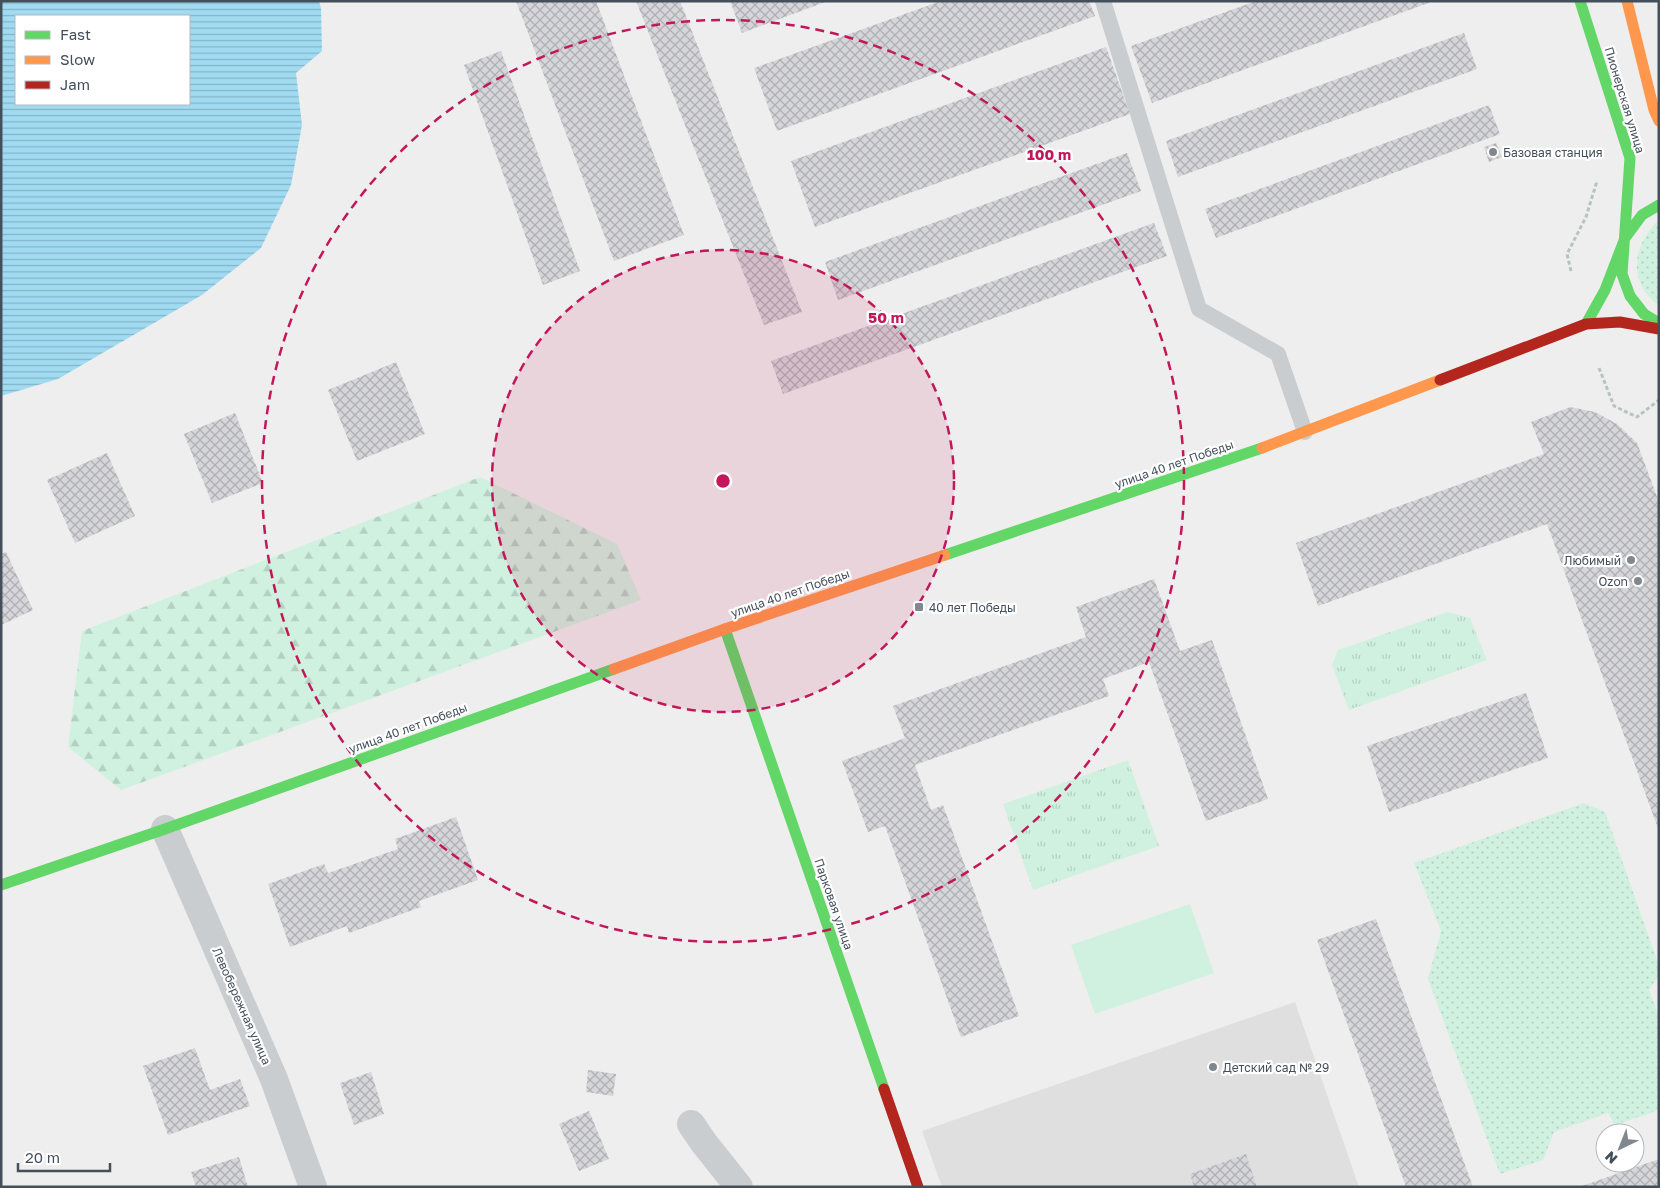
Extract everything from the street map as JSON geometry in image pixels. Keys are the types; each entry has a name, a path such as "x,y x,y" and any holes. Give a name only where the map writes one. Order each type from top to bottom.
{"main road":[{"name":"Пионерская улица","path":"1580,1 1630,158 1622,274 1630,296 1644,314 1659,323"},
{"name":"Пионерская улица","path":"1627,1 1654,110 1659,121"},
{"path":"1586,324 1605,290 1625,238 1642,215 1659,205"},
{"name":"улица 40 лет Победы","path":"1,885 165,829 725,629 1241,456 1586,324 1620,322 1659,329"},
{"name":"Парковая улица","path":"725,629 918,1187"}],"street":[{"name":"Левобережная улица","path":"165,829 274,1079 313,1187"},
{"path":"691,1124 739,1187"}],"lane":[{"path":"1103,1 1199,309 1278,354 1305,432"}],"path":[{"path":"1572,271 1567,254 1586,217 1596,182 1601,176"},
{"path":"1599,368 1614,406 1637,417 1659,400"}],"shaded area":[{"name":"Детский сад № 29","path":"1295,1002 1359,1187 942,1187 922,1131"}],"green space":[{"path":"1659,220 1659,306 1642,286 1638,275 1637,263 1643,241"},
{"path":"480,477 617,544 641,600 121,790 68,747 82,631"},
{"path":"1448,612 1470,618 1487,660 1349,710 1332,665 1338,650"},
{"path":"1128,760 1159,846 1033,890 1003,804"},
{"path":"1584,803 1605,812 1659,966 1659,975 1649,990 1659,1016 1659,1110 1621,1123 1614,1123 1608,1113 1554,1132 1543,1160 1500,1174 1428,979 1441,931 1414,863"},
{"path":"1190,904 1214,973 1095,1014 1071,945"}],"water":[{"path":"1,1 319,1 321,9 322,51 296,73 302,125 291,185 261,248 202,295 58,379 1,396"}],"building":[{"path":"516,1 596,1 684,235 614,261"},
{"path":"636,1 680,1 802,312 764,325"},
{"path":"730,1 828,1 742,33"},
{"path":"941,1 1089,1 1095,16 777,131 754,68"},
{"path":"1256,1 1434,1 1152,103 1131,46"},
{"path":"1464,33 1477,69 1178,177 1166,141"},
{"path":"1106,47 1130,114 815,227 791,161"},
{"path":"501,51 580,271 543,285 464,65"},
{"path":"1489,105 1500,134 1216,238 1205,209"},
{"name":"Базовая станция","path":"1496,143 1502,157 1489,162 1484,147"},
{"path":"1127,153 1141,191 838,300 825,262"},
{"path":"1154,223 1167,256 783,394 771,361"},
{"path":"396,362 425,434 357,461 328,390"},
{"path":"1570,407 1595,412 1617,424 1637,443 1659,502 1659,831 1547,524 1318,606 1296,543 1544,454 1531,422"},
{"path":"235,413 263,483 212,503 184,434"},
{"path":"107,453 135,516 75,543 47,480"},
{"path":"6,552 33,610 1,625 1,554"},
{"path":"1154,579 1180,651 1212,640 1268,799 1206,821 1149,662 1103,679 1109,696 915,765 931,810 943,805 1019,1016 961,1037 885,826 868,832 842,761 905,738 893,706 1086,637 1076,607"},
{"path":"1526,693 1548,758 1389,812 1367,746"},
{"path":"456,817 478,880 419,901 421,907 349,933 347,926 290,947 268,884 324,864 328,873 398,849 395,839"},
{"path":"1376,919 1473,1187 1406,1187 1317,940"},
{"path":"195,1048 210,1090 240,1079 250,1106 168,1135 143,1066"},
{"path":"588,1070 616,1074 613,1096 586,1092"},
{"path":"371,1072 384,1114 354,1125 340,1083"},
{"path":"589,1111 609,1159 579,1171 559,1124"},
{"path":"1246,1154 1257,1187 1194,1187 1190,1174"},
{"path":"239,1157 248,1187 196,1187 191,1172"},
{"path":"1659,1159 1659,1187 1582,1187 1619,1173 1645,1173 1645,1164"}],"traffic: fast":[{"path":"1580,1 1630,158 1622,274 1630,296 1644,314 1659,323"},
{"path":"1586,324 1605,290 1625,238 1642,215 1659,205"},
{"path":"945,555 1262,448"},
{"path":"725,629 884,1089"},
{"path":"1,885 165,829 614,669"}],"traffic: slow":[{"path":"1627,1 1654,110 1659,121"},
{"path":"1262,448 1440,380"},
{"path":"614,669 725,629 945,555"}],"traffic: jam":[{"path":"1440,380 1586,324 1620,322 1659,329"},
{"path":"884,1089 918,1187"}],"place":[{"name":"Базовая станция","path":"1493,152"},
{"name":"Любимый","path":"1631,560"},
{"name":"Ozon","path":"1638,581"},
{"name":"40 лет Победы","path":"919,607"},
{"name":"Детский сад № 29","path":"1213,1067"}]}
